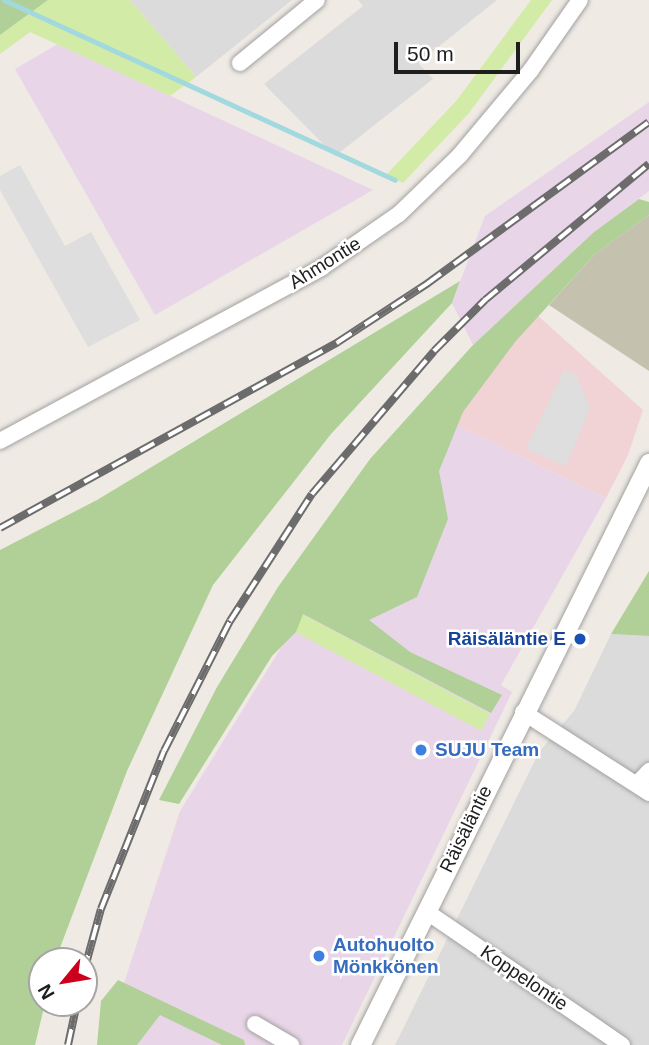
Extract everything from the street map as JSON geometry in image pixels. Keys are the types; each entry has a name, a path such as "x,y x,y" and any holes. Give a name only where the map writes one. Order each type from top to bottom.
{"street":[{"path":"240,63 317,0"},
{"name":"Ahmontie","path":"0,441 321,268 399,214 460,155 531,70 580,0"},
{"name":"Räisäläntie","path":"360,1045 523,712 649,463"},
{"path":"523,712 643,788 649,771"},
{"name":"Koppelontie","path":"427,912 622,1045"},
{"path":"255,1024 291,1045"}],"shaded area":[{"path":"130,0 292,0 196,77"},
{"path":"358,0 497,0 418,63 433,79 335,156 264,84 363,6"},
{"path":"58,44 373,190 155,315 15,69"},
{"path":"649,102 649,191 594,232 473,345 452,303 485,216"},
{"path":"20,165 65,246 91,232 140,320 88,347 0,190 0,176"},
{"path":"649,215 649,371 549,305 595,254"},
{"path":"537,315 643,410 628,455 606,498 438,416"},
{"path":"564,370 576,375 590,408 566,466 526,449"},
{"path":"438,416 606,498 501,685 512,692 342,1045 115,1045 113,1017 180,811 284,643"},
{"path":"611,634 649,636 649,1045 395,1045 539,752 574,711"}],"green space":[{"path":"0,0 48,0 0,35"},
{"path":"48,0 130,0 196,77 170,96 30,32 0,54 0,35"},
{"path":"531,0 552,0 469,113 403,183 386,175 457,100"},
{"path":"639,199 649,202 649,215 595,254 515,342 463,412 439,471 448,519 417,597 369,620 410,652 502,695 491,713 303,614 296,632 272,656 179,804 159,800 217,687 278,587 370,459 473,345 594,232"},
{"path":"460,281 452,303 331,434 213,585 127,771 60,947 28,947 28,1017 42,1017 35,1045 0,1045 0,550 97,500"},
{"path":"649,571 649,636 611,634"},
{"path":"302,614 490,714 481,731 293,631"},
{"path":"118,980 244,1040 245,1045 222,1045 160,1015 137,1045 97,1045 101,1001"}],"waterway":[{"path":"4,0 395,180"}],"railway":[{"path":"0,528 338,342 428,283 649,122"},
{"path":"91,947 101,909 164,751 230,621 312,494 434,351 485,300 649,164"},
{"path":"68,1045 74,1017"}],"place":[{"name":"Räisäläntie E","path":"580,639"},
{"name":"SUJU Team","path":"421,750"},
{"name":"Autohuolto Mönkkönen","path":"319,956"}]}
